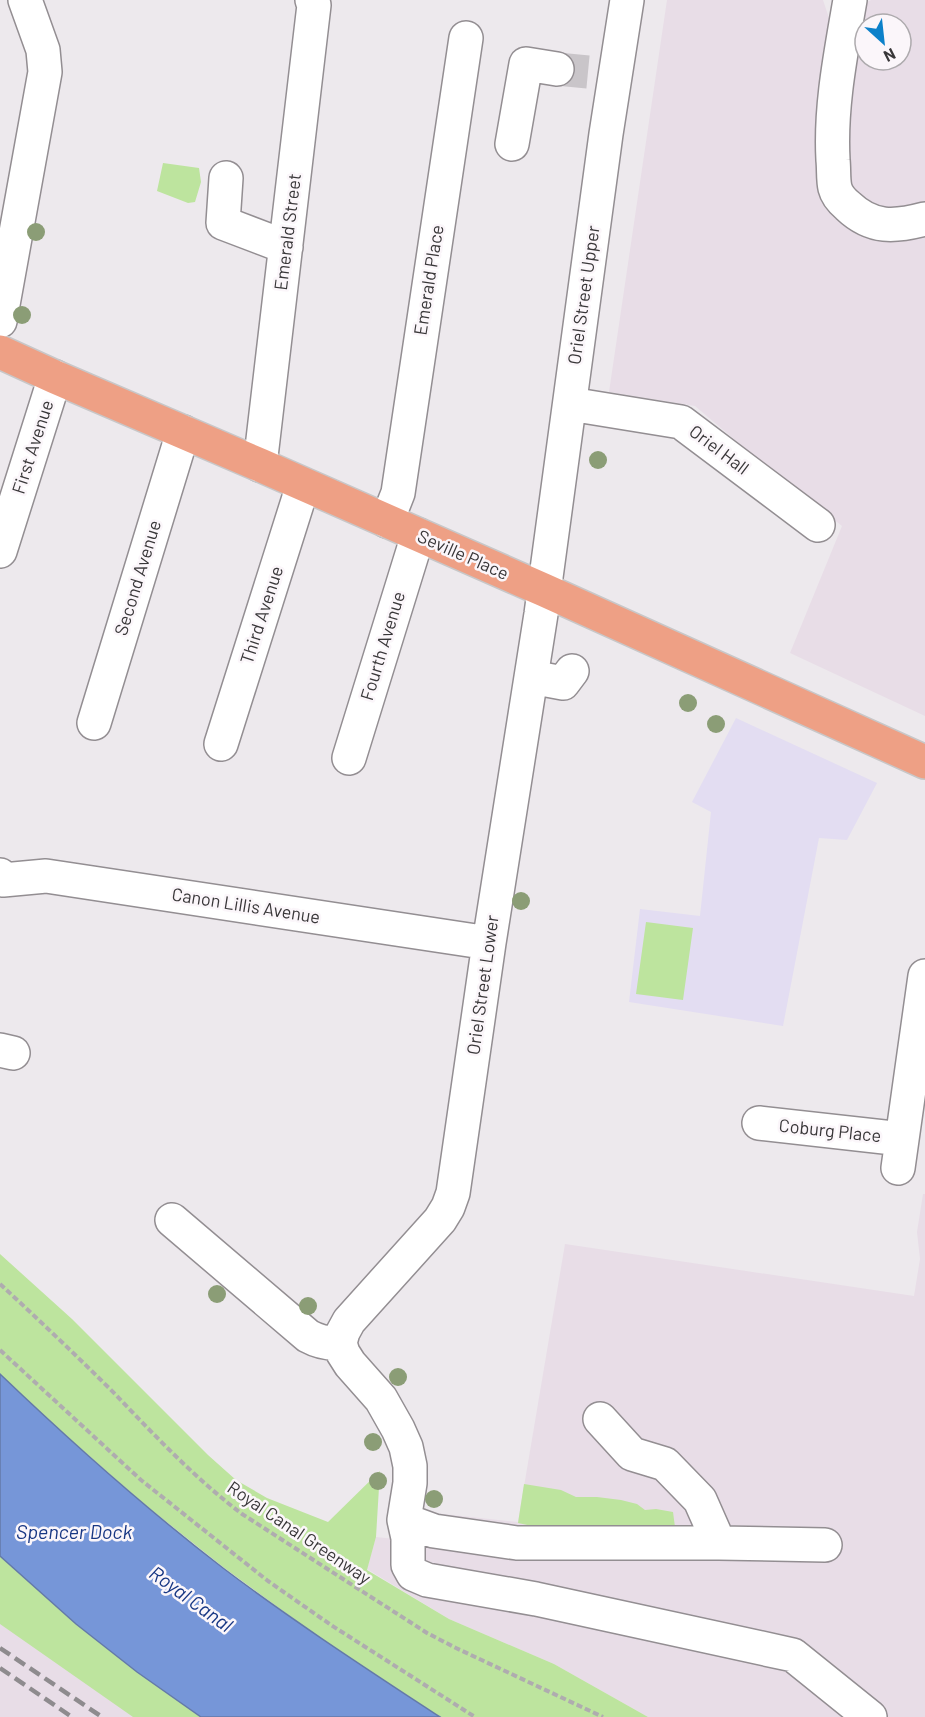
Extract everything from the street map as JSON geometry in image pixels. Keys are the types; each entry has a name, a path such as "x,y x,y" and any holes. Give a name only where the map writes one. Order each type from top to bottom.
{"main road":[{"name":"Seville Place","path":"0,352 544,590 925,762"}],"street":[{"path":"0,321 45,72 43,50 25,0"},
{"name":"Emerald Street","path":"260,465 314,5 312,0"},
{"name":"Oriel Street Upper","path":"544,590 570,404 587,72 627,0"},
{"path":"850,0 838,70 832,132 835,187 841,200 860,217 885,225 906,224 925,219"},
{"name":"Emerald Place","path":"387,521 398,493 466,38"},
{"path":"512,144 526,64 587,72"},
{"path":"226,178 223,223 286,247"},
{"name":"First Avenue","path":"0,551 55,377"},
{"name":"Oriel Hall","path":"570,404 681,422 818,525"},
{"name":"Second Avenue","path":"94,723 183,432"},
{"name":"Third Avenue","path":"221,744 303,485"},
{"name":"Fourth Avenue","path":"349,758 418,535"},
{"name":"Oriel Street Lower","path":"340,1343 349,1321 440,1220 453,1193 544,590"},
{"path":"531,677 563,683 572,671"},
{"name":"Canon Lillis Avenue","path":"1,879 46,876 489,943"},
{"name":"Coburg Place","path":"759,1123 900,1153 925,976"},
{"path":"172,1220 308,1336 320,1342 340,1343 350,1364 381,1399 406,1447 410,1466 406,1529 408,1565 413,1574 427,1580 536,1599 793,1655 870,1717"},
{"path":"600,1419 632,1454 665,1464 700,1500 719,1543"},
{"path":"406,1529 517,1543 825,1545"}],"path":[{"name":"Royal Canal Greenway","path":"0,1284 83,1362 188,1469 215,1494 242,1514 427,1633 603,1717"},
{"path":"0,1350 141,1480 268,1581 331,1625 475,1717"}],"shaded area":[{"path":"667,0 823,0 830,21 871,0 925,0 925,716 790,653 842,526 695,406 609,392"},
{"path":"736,718 877,783 847,840 819,838 783,1026 629,1002 640,909 700,916 711,812 692,802"},
{"path":"923,1194 925,1194 925,1717 648,1717 554,1664 449,1619 367,1569 376,1537 434,1543 434,1513 518,1522 565,1244 914,1296 920,1259 917,1232"},
{"path":"0,1556 76,1624 201,1717 0,1717"}],"green space":[{"path":"163,163 199,168 201,182 195,202 188,203 157,191"},
{"path":"646,922 693,928 683,1000 636,994"},
{"path":"0,1254 72,1319 236,1480 267,1498 328,1522 380,1471 376,1537 367,1570 449,1619 554,1664 648,1717 440,1717 320,1638 223,1567 144,1504 46,1418 0,1374"},
{"path":"524,1484 561,1490 576,1497 621,1500 637,1504 645,1510 673,1512 675,1527 546,1529 518,1523"},
{"path":"0,1556 76,1624 137,1672 201,1717 133,1717 0,1624"}],"water":[{"path":"0,1374 109,1474 223,1568 303,1626 440,1717 201,1717 137,1672 76,1624 0,1556"}],"tunnel":[{"path":"557,69 588,72"}],"railway":[{"path":"0,1648 102,1717"},
{"path":"0,1668 72,1717"}],"water label":[{"name":"Spencer Dock","path":"74,1532"},
{"name":"Royal Canal","path":"191,1599"}]}
